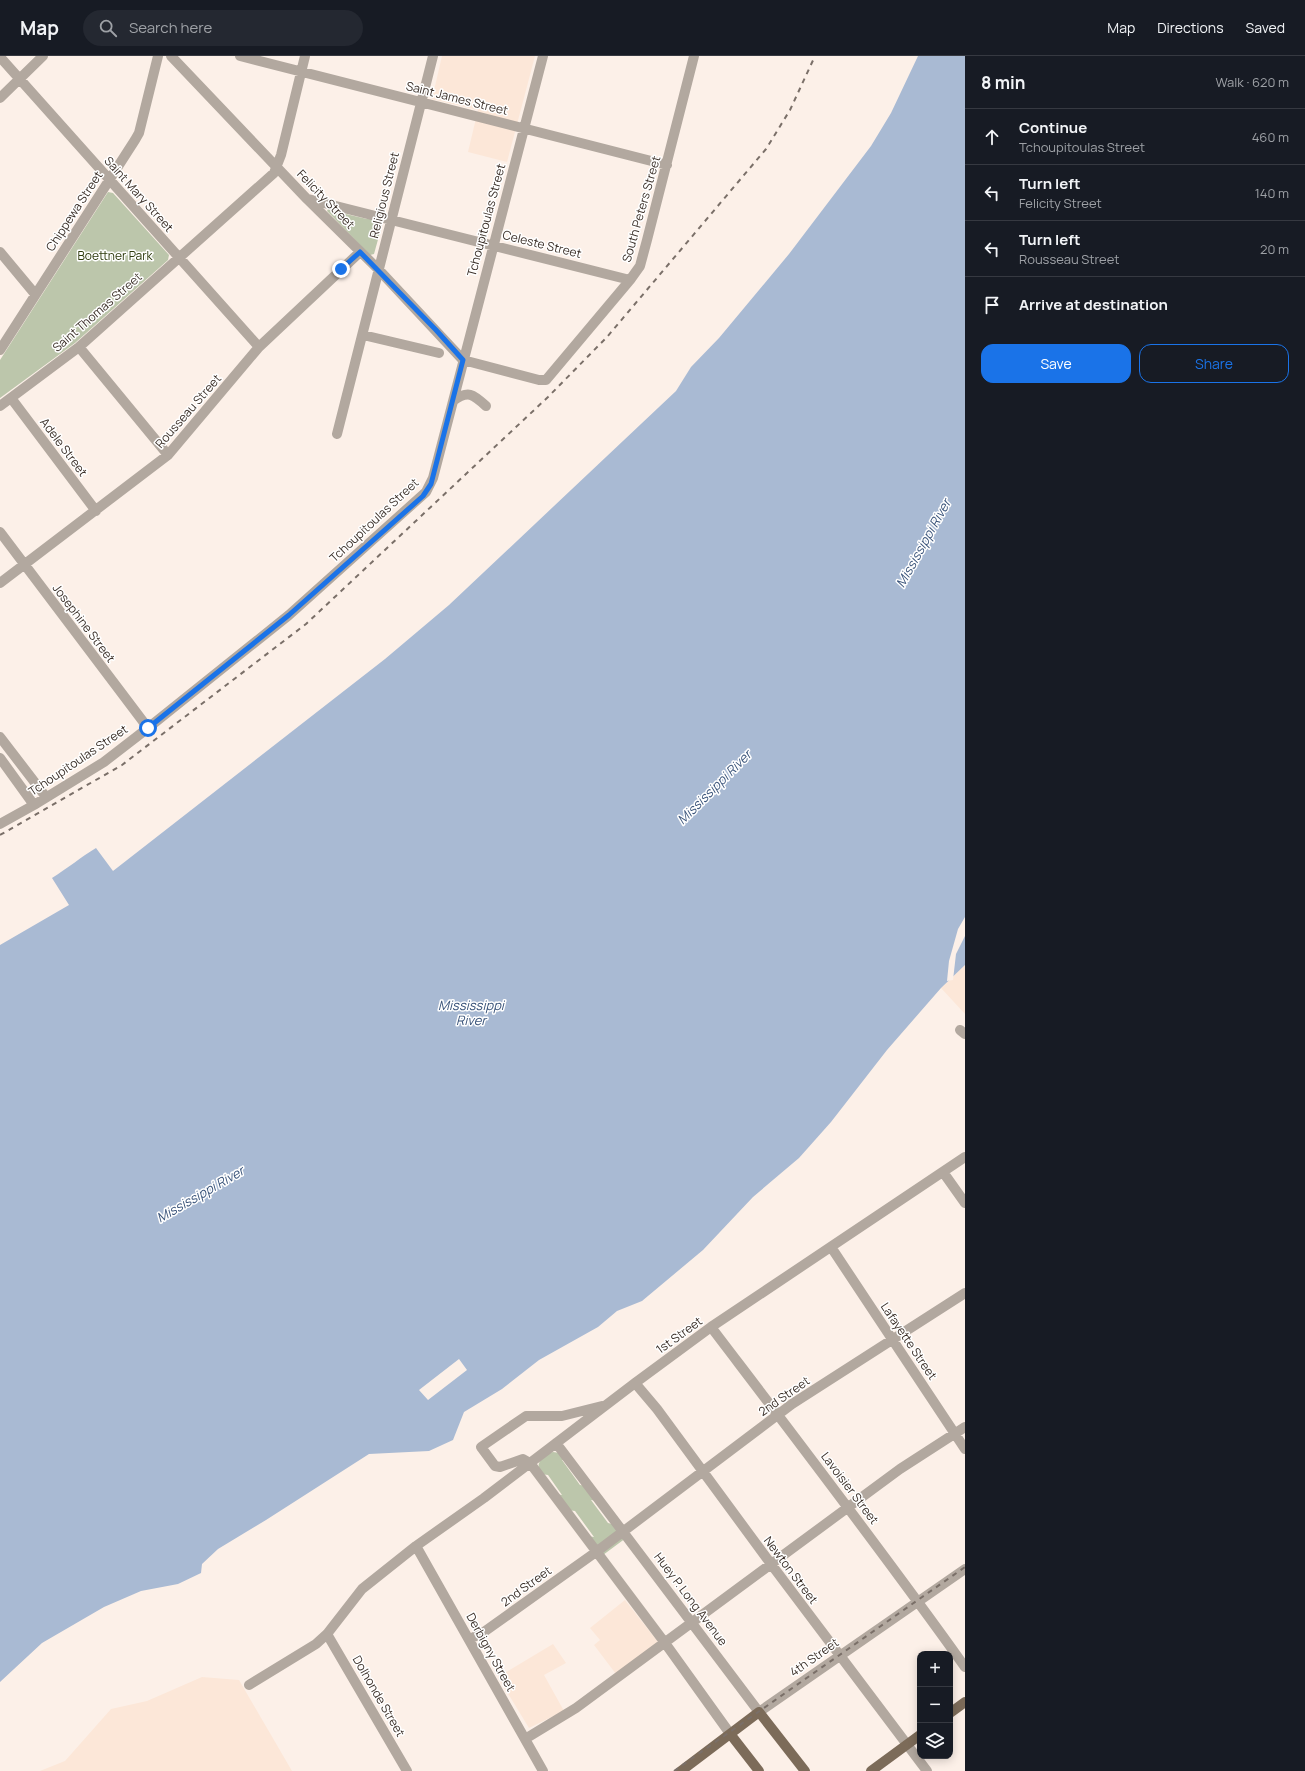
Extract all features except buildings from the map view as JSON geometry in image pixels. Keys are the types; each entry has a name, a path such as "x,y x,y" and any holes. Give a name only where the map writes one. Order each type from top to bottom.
{"main road":[{"path":"953,1711 965,1702"},
{"name":"4th Street","path":"681,1771 731,1735 759,1712"},
{"name":"Huey P. Long Avenue","path":"759,1712 805,1771"},
{"path":"731,1735 759,1771"},
{"path":"871,1771 917,1737"}],"street":[{"path":"0,98 43,56"},
{"name":"Chippewa Street","path":"0,350 110,180 139,132 158,56"},
{"name":"Felicity Street","path":"171,56 308,199 379,270 463,360"},
{"name":"Saint James Street","path":"240,56 667,165"},
{"path":"277,166 304,56"},
{"name":"Religious Street","path":"338,434 433,56"},
{"name":"Tchoupitoulas Street","path":"0,824 104,762 148,728 289,615 426,492 433,478 543,56"},
{"name":"South Peters Street","path":"463,360 539,380 546,380 630,280 640,266 694,56"},
{"name":"Saint Mary Street","path":"0,57 259,347"},
{"name":"Saint Thomas Street","path":"0,406 79,347 274,173 277,166"},
{"name":"Celeste Street","path":"308,199 630,280"},
{"name":"Rousseau Street","path":"0,583 168,455 259,347 360,252"},
{"path":"1,255 35,294"},
{"path":"362,335 439,354"},
{"path":"79,347 168,455"},
{"path":"453,402 461,395 467,394 475,396 486,406"},
{"name":"Adele Street","path":"11,398 96,511"},
{"name":"Josephine Street","path":"0,532 148,728"},
{"path":"0,737 46,797"},
{"path":"0,758 34,805"},
{"name":"1st Street","path":"250,1685 316,1644 327,1634 362,1590 416,1546 530,1463 635,1383 711,1327 965,1157"},
{"path":"943,1172 965,1203"},
{"name":"Lafayette Street","path":"831,1248 894,1340 965,1449"},
{"name":"2nd Street","path":"469,1639 481,1634 596,1552 778,1415 965,1293"},
{"name":"Lavoisier Street","path":"711,1327 848,1506 918,1600 965,1667"},
{"name":"Newton Street","path":"635,1383 657,1409 771,1564 927,1771"},
{"path":"607,1404 562,1416 526,1416 481,1447 495,1466 500,1467 523,1459 530,1463 665,1643 731,1735"},
{"path":"525,1739 576,1708 823,1527 848,1506 900,1469 965,1427"},
{"name":"Huey P. Long Avenue","path":"556,1443 624,1530 759,1712"},
{"name":"Derbigny Street","path":"416,1546 543,1771"},
{"name":"4th Street","path":"759,1712 918,1600 965,1569"},
{"name":"Dolhonde Street","path":"327,1634 408,1771"}],"shaded area":[{"path":"442,56 535,56 507,162 468,152 478,110 432,99"},
{"path":"965,965 965,1014 941,988"},
{"path":"625,1600 658,1642 616,1674 594,1645 600,1640 590,1628"},
{"path":"553,1644 566,1663 544,1675 564,1711 529,1728 498,1677"},
{"path":"202,1677 239,1680 292,1771 40,1771 65,1761 111,1709 147,1701"}],"green space":[{"name":"Boettner Park","path":"108,192 113,193 169,255 168,260 75,343 0,398 0,360"},
{"path":"329,207 333,211 367,219 368,217 379,220 378,224 382,225 374,254 370,255 327,211"},
{"path":"553,1452 560,1453 568,1461 562,1460 580,1485 587,1486 598,1501 591,1500 608,1523 616,1525 626,1538 603,1555 587,1536 594,1537 575,1511 568,1510 556,1494 562,1495 548,1475 541,1474 539,1470 539,1463 543,1457"}],"water":[{"name":"Mississippi River","path":"918,56 965,56 965,965 941,988 887,1050 831,1122 799,1158 753,1197 703,1250 642,1301 617,1311 598,1327 539,1360 502,1389 464,1412 453,1440 429,1451 369,1454 218,1549 202,1564 201,1573 178,1584 141,1591 104,1607 42,1643 0,1682 0,945 69,905 52,878 96,848 113,871 385,659 449,605 676,391 691,367 719,338 789,254 871,146 891,113"}],"pier":[{"path":"965,917 965,936 956,954 953,980 947,981 949,961 958,929"},
{"path":"459,1359 467,1370 428,1400 419,1390"}],"railway":[{"path":"0,835 122,765 306,624 548,397 607,337 766,149 790,110 815,56"},
{"path":"674,1771 965,1567"}],"route":[{"path":"148,728 289,615 410,508 423,496 431,484 463,360 451,345 360,252 341,269"}]}
